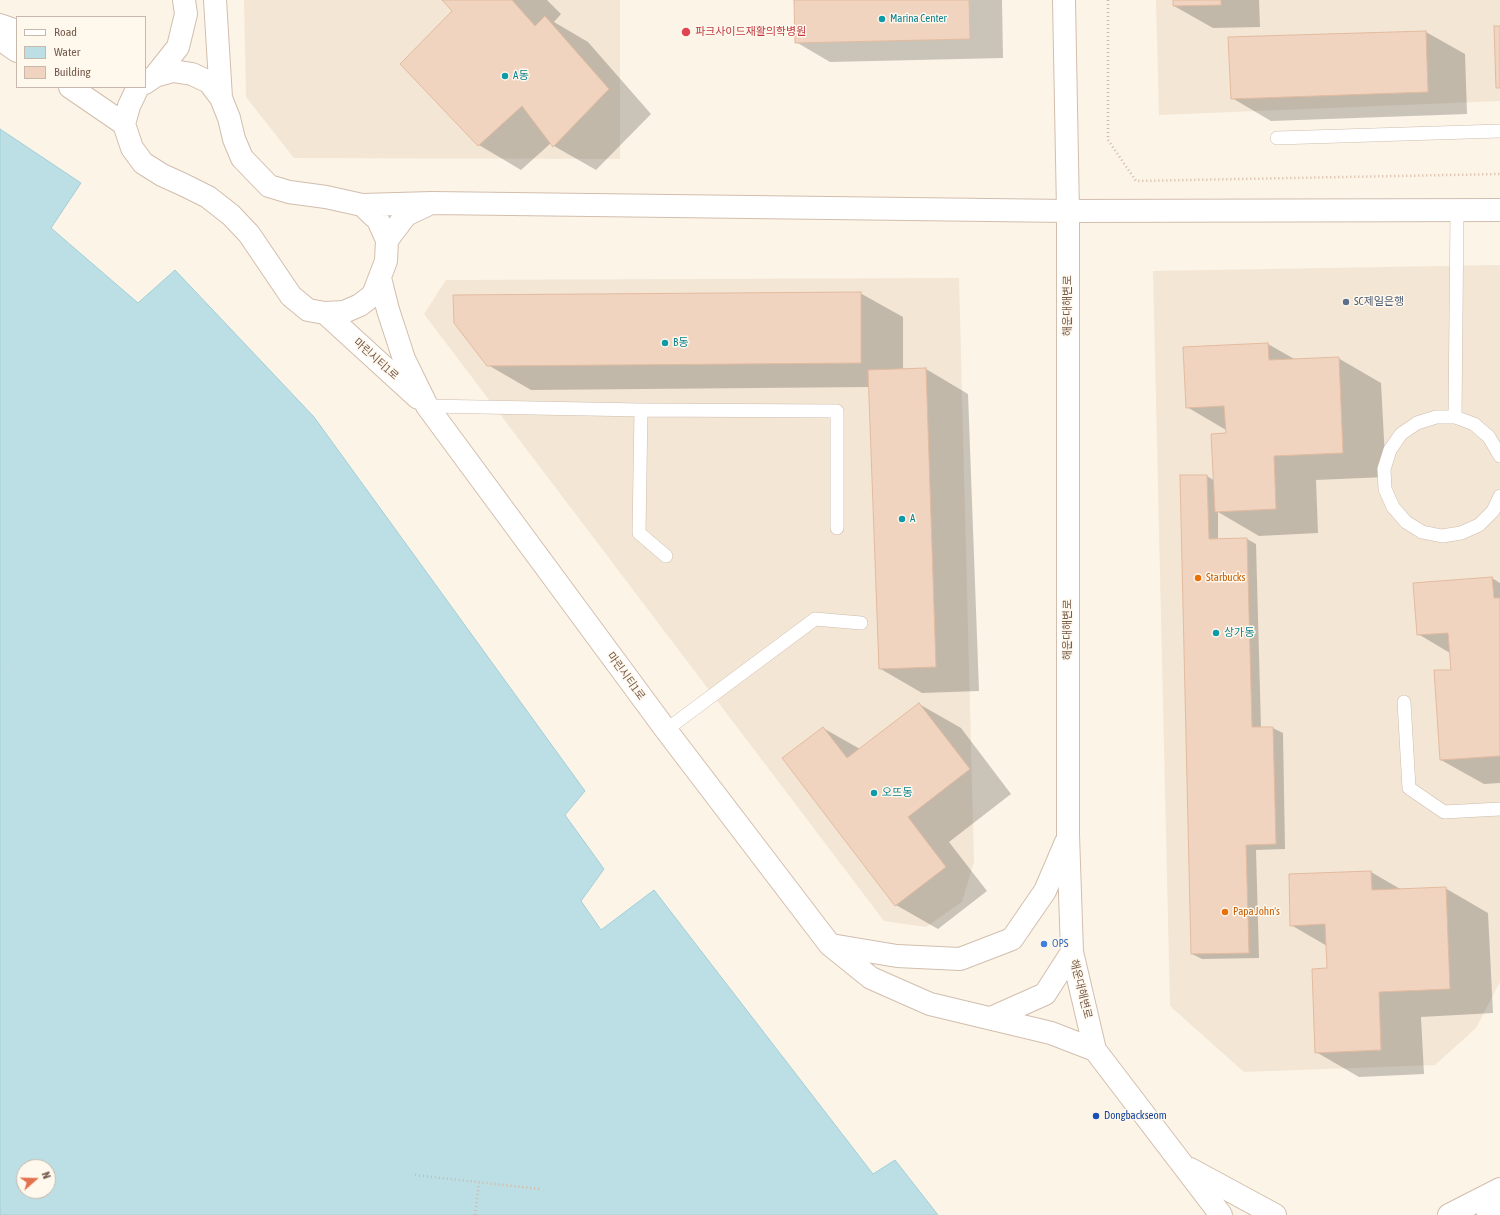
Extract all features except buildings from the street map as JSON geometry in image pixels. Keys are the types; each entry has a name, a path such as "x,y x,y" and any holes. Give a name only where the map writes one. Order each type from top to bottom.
{"main road":[{"path":"146,80 178,47 186,14 184,0"},
{"path":"215,0 221,98"},
{"name":"해운대해변로","path":"1064,0 1068,211 1068,834 1072,952 1095,1050 1222,1215"},
{"path":"0,25 16,31"},
{"path":"0,39 16,50"},
{"path":"146,82 173,71 192,74 209,82 221,98 230,118 234,139 242,158 269,186 289,192 326,197 362,205 432,203 1068,211 1500,210"},
{"path":"71,88 124,124"},
{"path":"140,88 129,106 124,124 132,148 143,163 162,175 208,197 231,215 250,234 291,296 308,310 325,313 344,312 360,305 372,295 386,261 386,240 378,220 362,205"},
{"path":"386,240 406,215 432,203"},
{"name":"마린시티1로","path":"380,278 388,310 404,359 427,406 666,730 830,945 871,978 930,1004 1051,1033 1095,1050"},
{"name":"마린시티1로","path":"325,313 427,406"},
{"path":"830,945 898,956 960,959 1012,939 1045,891 1068,834"},
{"path":"992,1018 1045,994 1072,952"},
{"path":"1184,1166 1204,1215"},
{"path":"1184,1166 1275,1215"},
{"path":"1449,1215 1500,1189"},
{"path":"1488,1215 1500,1198"}],"lane":[{"path":"1277,138 1500,130"},
{"path":"1455,417 1457,210"},
{"path":"427,406 641,410 837,411 836,528"},
{"path":"641,410 639,533 666,556"},
{"path":"1500,456 1489,437 1474,424 1455,417 1436,417 1417,423 1401,434 1390,450 1384,469 1385,489 1392,507 1406,522 1422,532 1442,536 1461,533 1479,525 1493,511 1500,496"},
{"path":"666,730 815,619 861,623"},
{"path":"1404,702 1409,788 1444,812 1500,810"}],"path":[{"path":"1108,0 1108,140 1136,181 1500,174"},
{"path":"415,1175 540,1189"},
{"path":"475,1215 479,1183"}],"shaded area":[{"path":"244,0 620,0 620,159 294,158 246,97"},
{"path":"1156,0 1500,0 1500,101 1159,115"},
{"path":"1500,265 1500,982 1476,1028 1435,1065 1244,1072 1170,1006 1153,271"},
{"path":"959,278 974,862 962,902 926,927 884,921 424,314 446,280"}],"water":[{"path":"0,129 81,183 51,228 138,303 175,270 314,417 585,791 565,815 604,869 581,901 601,930 654,890 873,1174 895,1160 938,1215 0,1215"}],"place":[{"name":"Marina Center","path":"882,19"},
{"name":"파크사이드재활의학병원","path":"686,32"},
{"name":"A동","path":"505,76"},
{"name":"SC제일은행","path":"1346,302"},
{"name":"B동","path":"665,343"},
{"name":"A","path":"902,519"},
{"name":"Starbucks","path":"1198,578"},
{"name":"상가동","path":"1216,633"},
{"name":"오뜨동","path":"874,793"},
{"name":"Papa John's","path":"1225,912"},
{"name":"OPS","path":"1044,944"},
{"name":"Dongbackseom","path":"1096,1116"}]}
